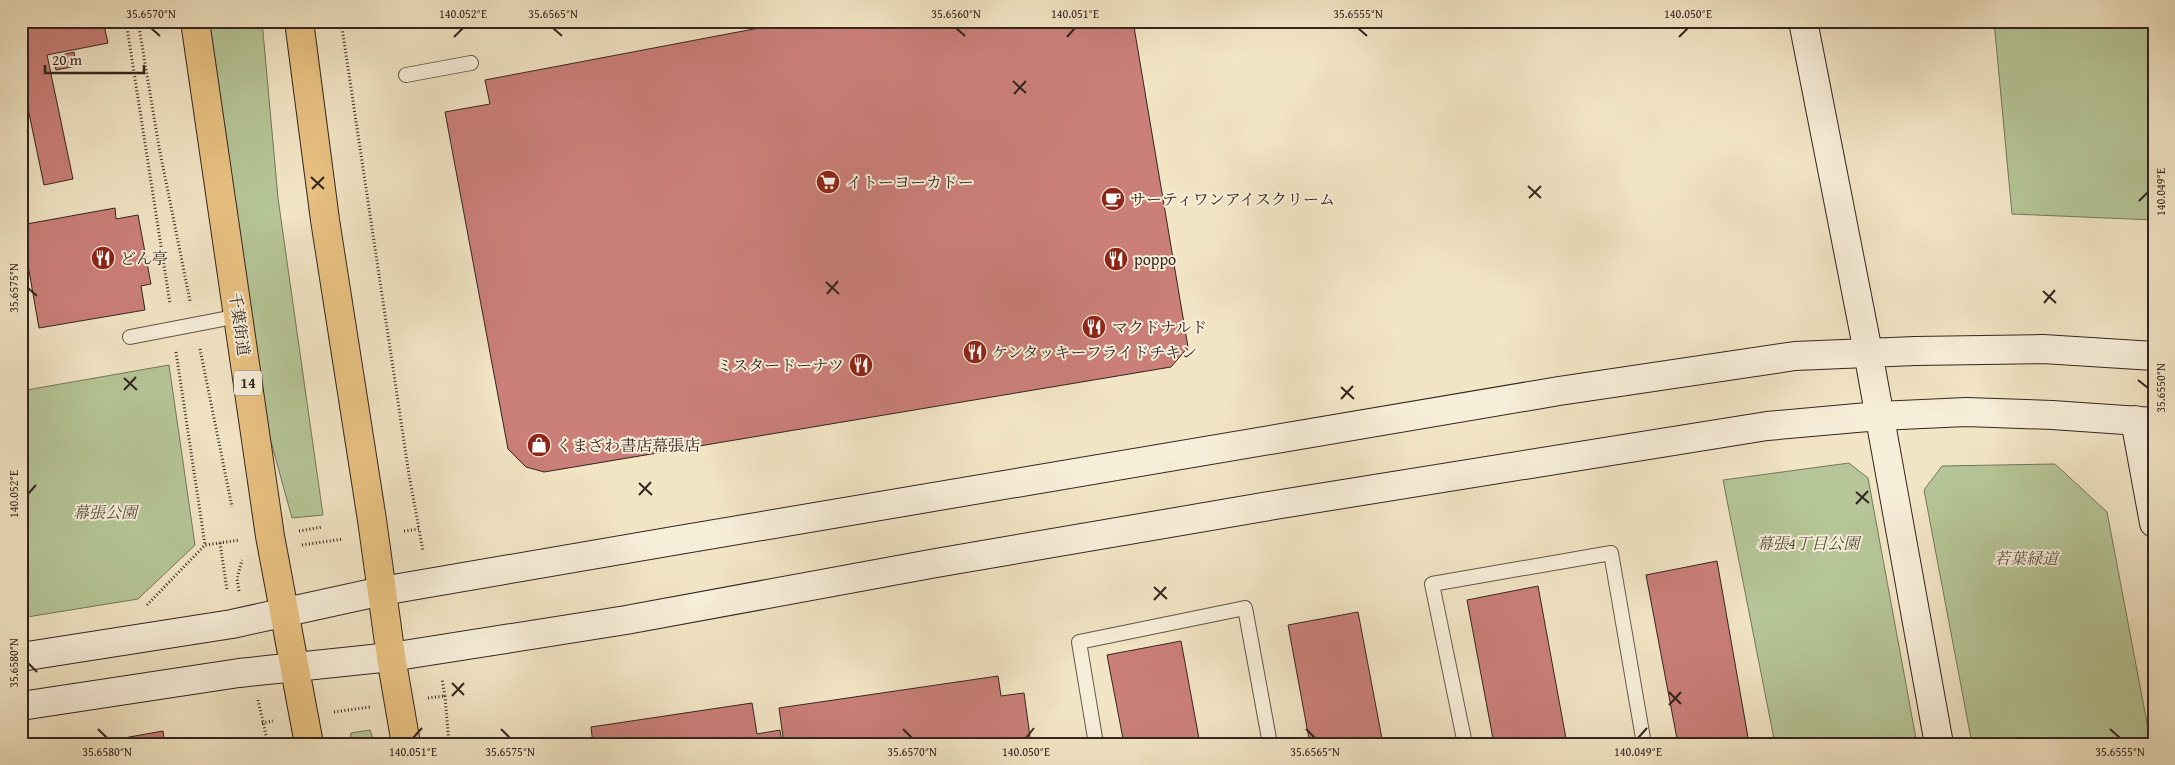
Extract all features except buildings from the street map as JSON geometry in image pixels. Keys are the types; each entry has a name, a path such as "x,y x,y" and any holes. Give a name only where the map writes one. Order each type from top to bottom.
{"highway":[{"name":"千葉街道","path":"195,21 270,536 286,613 309,744"},
{"path":"299,21 325,220 406,744"}],"street":[{"path":"1803,21 1868,352 1939,744"},
{"path":"21,657 232,624 382,592 1559,391 1795,356 1868,352 2042,349 2154,356"},
{"path":"21,706 239,673 391,656 626,620 936,563 1719,433 1767,426 1879,416 1966,412 2144,421 2154,523"}],"lane":[{"path":"406,75 471,63"},
{"path":"130,336 238,316"},
{"path":"1465,744 1432,584 1611,552 1644,744"},
{"path":"1096,744 1079,642 1246,608 1270,744"}],"path":[{"path":"126,21 170,305"},
{"path":"138,21 159,147 191,303"},
{"path":"341,21 419,529"},
{"path":"199,344 234,512"},
{"path":"176,350 205,544"},
{"path":"294,531 322,527"},
{"path":"238,531 243,540 242,546"},
{"path":"145,607 205,544 243,540"},
{"path":"220,542 227,590"},
{"path":"445,696 449,744"},
{"path":"262,723 268,744"}],"green space":[{"path":"191,21 262,21 278,198 323,515 292,518 267,427"},
{"path":"1994,21 2154,21 2154,220 2012,214"},
{"name":"幕張公園","path":"169,365 195,545 138,599 21,618 21,391"},
{"name":"幕張4丁目公園","path":"1849,463 1868,478 1917,744 1775,744 1723,480"},
{"name":"若葉緑道","path":"2055,464 2107,512 2151,744 1972,744 1924,490 1942,466"},
{"path":"370,730 375,744 349,744 351,733"}],"place":[{"name":"イトーヨーカドー","path":"828,182"},
{"name":"サーティワンアイスクリーム","path":"1113,199"},
{"name":"どん亭","path":"103,258"},
{"name":"poppo","path":"1116,259"},
{"name":"マクドナルド","path":"1094,327"},
{"name":"ケンタッキーフライドチキン","path":"975,352"},
{"name":"ミスタードーナツ","path":"861,365"},
{"name":"くまざわ書店幕張店","path":"539,445"}]}
